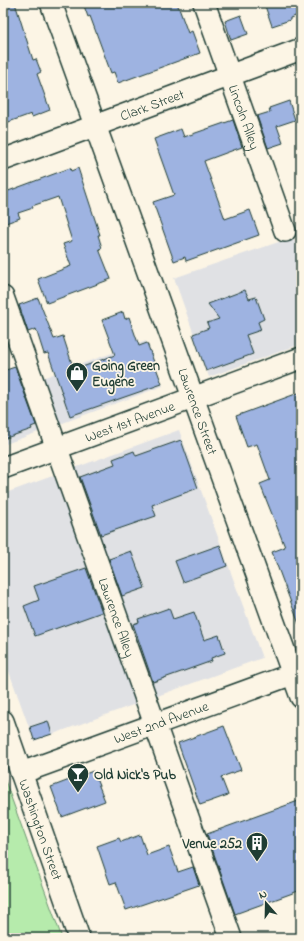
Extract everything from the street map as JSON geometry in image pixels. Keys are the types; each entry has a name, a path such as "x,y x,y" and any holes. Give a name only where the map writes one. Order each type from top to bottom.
{"street":[{"name":"Lawrence Street","path":"51,3 194,398 297,672 301,696"},
{"name":"Lincoln Alley","path":"204,3 285,231"},
{"name":"Clark Street","path":"3,160 301,49"},
{"name":"Lawrence Alley","path":"3,297 231,938"},
{"name":"West 1st Avenue","path":"3,468 301,358"},
{"name":"West 2nd Avenue","path":"21,773 297,672"},
{"name":"Washington Street","path":"3,721 79,938"}],"shaded area":[{"path":"293,237 301,260 301,344 209,377 174,278"},
{"path":"146,341 163,386 3,445 3,392"},
{"path":"179,430 262,658 34,741 3,655 3,494"}],"green space":[{"path":"3,775 62,938 3,938"}],"building":[{"path":"3,3 15,3 33,60 36,59 41,72 37,74 50,110 32,117 31,114 3,124"},
{"path":"83,3 177,3 188,33 192,31 200,53 118,83 114,72 111,73 90,16 88,17"},
{"path":"264,3 301,3 301,14 290,18 290,20 272,26"},
{"path":"241,15 248,34 231,40 225,21"},
{"path":"289,101 295,120 277,126 283,143 268,148 257,116 270,112 269,108"},
{"path":"233,120 242,147 204,161 225,219 250,210 259,235 186,261 185,257 174,261 153,202 174,195 154,139 181,129 184,137"},
{"path":"70,168 71,171 78,168 100,235 98,235 102,248 99,249 111,279 47,303 38,279 71,266 63,244 72,241 58,197 32,206 33,208 18,213 20,218 3,224 3,193"},
{"path":"245,290 249,299 256,297 264,319 258,322 261,330 246,335 253,354 206,371 193,334 209,328 207,323 219,319 208,304"},
{"path":"38,298 54,339 63,336 74,370 115,355 102,320 123,312 125,319 129,317 139,346 147,343 162,384 70,416 48,353 44,354 36,329 28,332 19,305"},
{"path":"15,367 36,425 31,427 32,429 3,439 3,392 6,391 3,381 3,371"},
{"path":"301,392 301,624 299,624 272,552 285,547 260,484 270,480 257,444 247,447 236,416"},
{"path":"181,440 198,488 152,505 156,516 101,535 80,477 115,464 113,459 134,451 136,456"},
{"path":"220,545 227,566 183,582 175,561"},
{"path":"131,551 145,588 122,596 109,559"},
{"path":"86,568 102,612 35,636 24,606 39,600 34,586"},
{"path":"169,608 173,619 194,612 204,640 219,635 225,653 211,658 212,661 153,682 133,624 139,622 138,619"},
{"path":"48,721 52,734 34,740 30,727"},
{"path":"224,726 241,770 221,777 228,795 200,805 178,743"},
{"name":"Old Nick's Pub","path":"93,771 105,801 62,817 51,787"},
{"name":"Venue 252","path":"301,800 301,890 235,914 207,834"},
{"path":"140,835 147,855 169,847 178,872 193,867 199,885 126,910 116,882 110,884 97,846 119,838 121,842"}],"place":[{"name":"Going Green Eugene","path":"77,392"},
{"name":"Old Nick's Pub","path":"78,794"},
{"name":"Venue 252","path":"257,862"}]}
